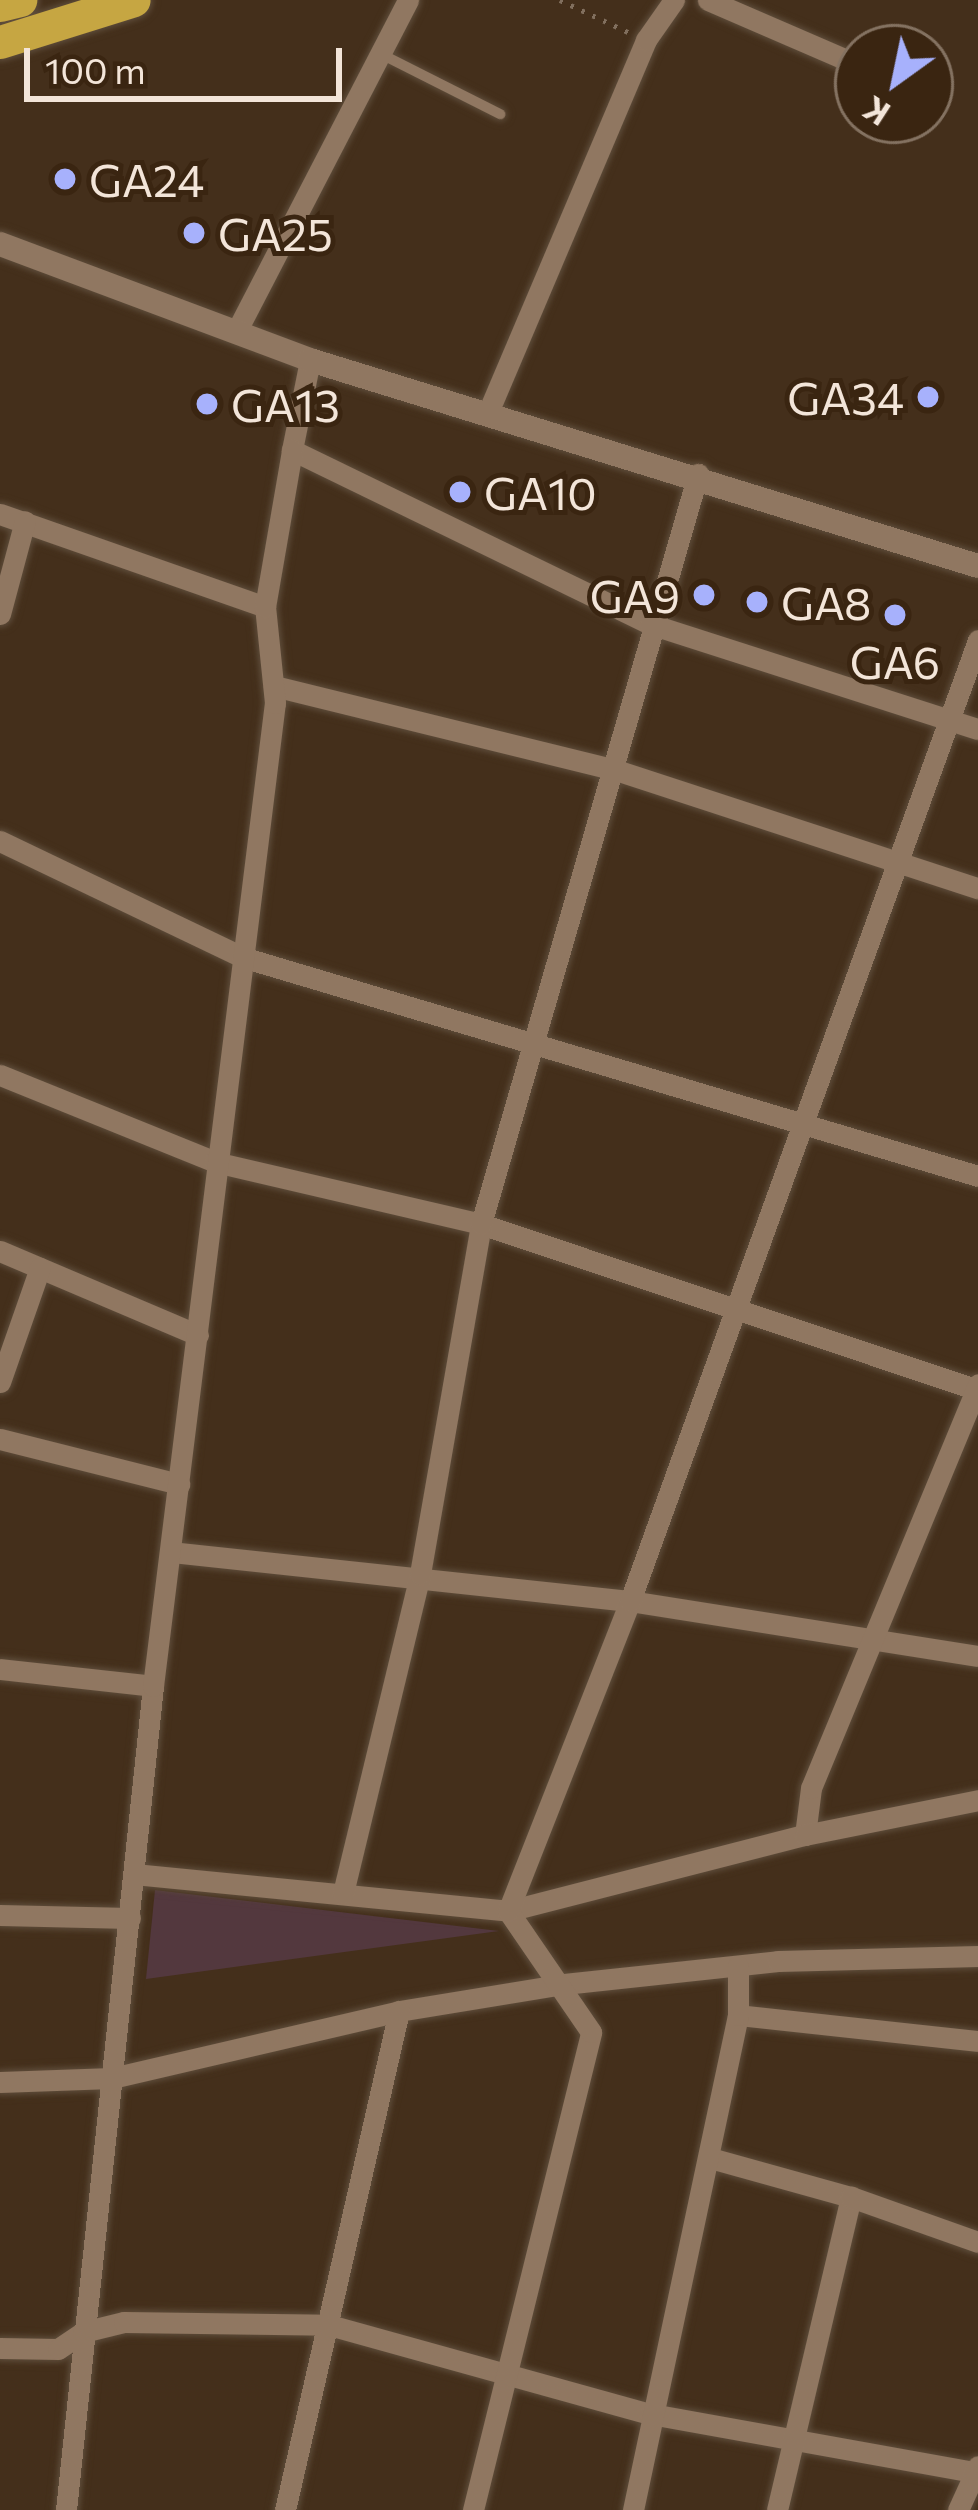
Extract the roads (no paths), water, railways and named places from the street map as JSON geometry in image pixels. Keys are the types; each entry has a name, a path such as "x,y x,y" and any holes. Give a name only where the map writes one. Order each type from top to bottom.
{"highway":[{"path":"0,5 20,0"},
{"path":"0,43 134,0"}],"street":[{"path":"236,332 408,0"},
{"path":"489,410 646,40 674,0"},
{"path":"708,0 834,54"},
{"path":"0,244 310,360 698,474 978,566"},
{"path":"66,2510 153,1686 274,686 265,607 310,360"},
{"path":"292,450 650,624 978,729"},
{"path":"343,1892 420,1574 481,1224 619,771 650,624 698,474"},
{"path":"0,514 265,607"},
{"path":"0,614 25,521"},
{"path":"473,2510 511,2377 591,2032 564,1984 525,1946 508,1912 630,1601 805,1122 945,719 978,640"},
{"path":"274,686 619,771 978,888"},
{"path":"0,841 242,957 978,1175"},
{"path":"0,1075 215,1162 481,1224 977,1388 811,1788 805,1834"},
{"path":"0,1251 198,1334"},
{"path":"0,1382 40,1268"},
{"path":"0,1439 179,1484"},
{"path":"171,1552 420,1574 630,1601 978,1656"},
{"path":"0,1669 153,1686"},
{"path":"134,1874 508,1912 805,1834 978,1800"},
{"path":"0,1915 130,1918"},
{"path":"0,2082 112,2078 399,2011 564,1984 738,1966 978,1956"},
{"path":"633,2510 738,2015 738,1966"},
{"path":"285,2510 399,2011"},
{"path":"738,2015 978,2041"},
{"path":"710,2158 851,2197 978,2242"},
{"path":"777,2510 789,2439 851,2197"},
{"path":"0,2348 58,2349 83,2332 124,2322 329,2325 651,2414 977,2471 958,2510"}],"lane":[{"path":"379,53 500,114"}],"place":[{"name":"GA24","path":"65,179"},
{"name":"GA25","path":"194,233"},
{"name":"GA34","path":"928,397"},
{"name":"GA13","path":"207,404"},
{"name":"GA10","path":"460,492"},
{"name":"GA9","path":"704,595"},
{"name":"GA8","path":"757,602"},
{"name":"GA6","path":"895,615"}]}
